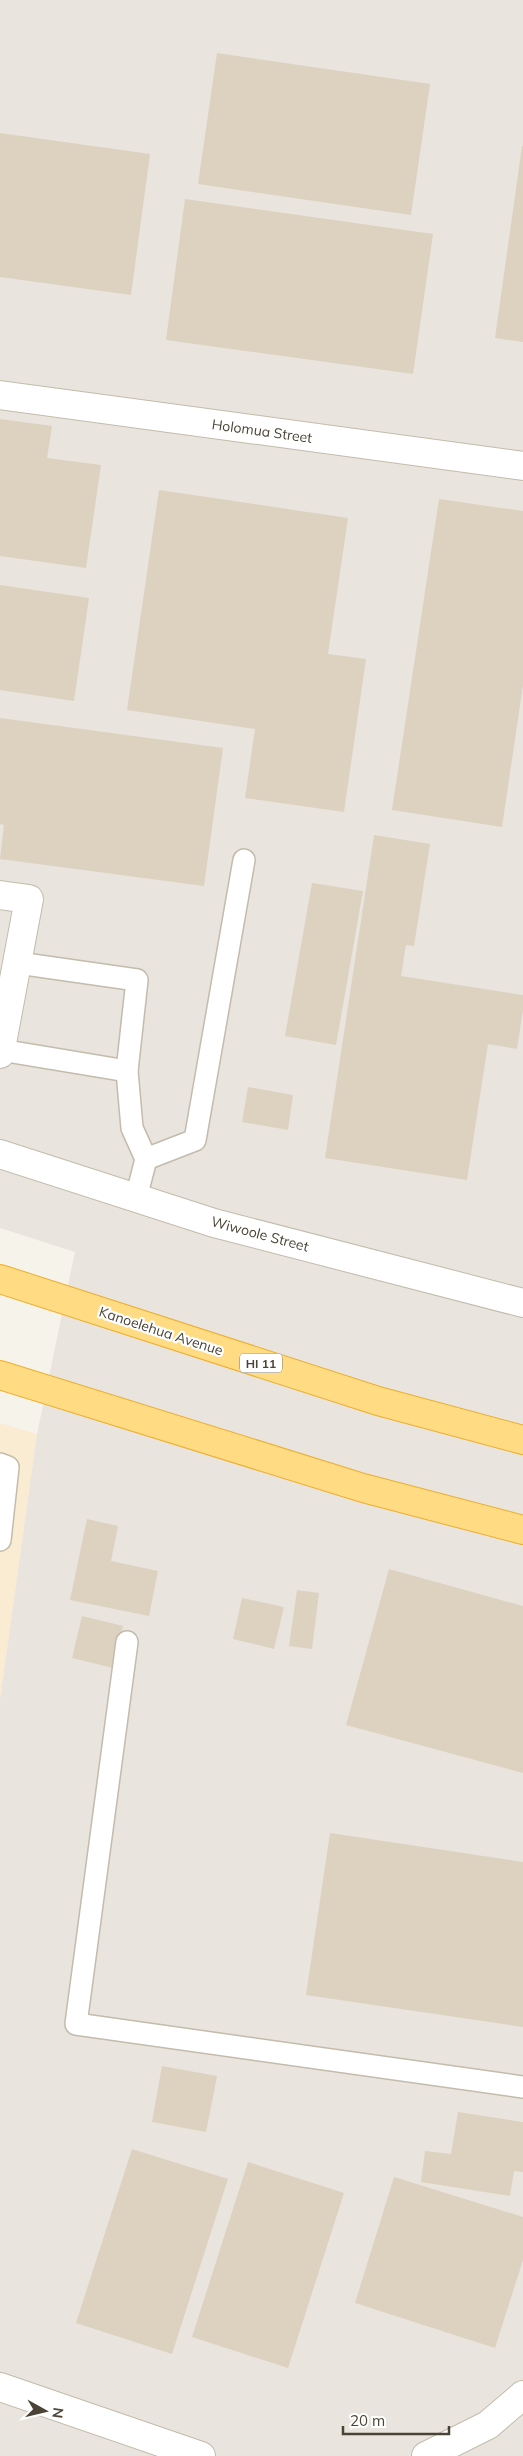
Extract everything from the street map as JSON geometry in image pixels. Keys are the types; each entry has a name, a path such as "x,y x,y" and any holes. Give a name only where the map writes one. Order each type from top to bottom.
{"highway":[{"name":"Kanoelehua Avenue","path":"0,1279 378,1401 523,1440"},
{"path":"0,1375 363,1488 523,1530"}],"street":[{"name":"Holomua Street","path":"0,395 523,466"},
{"path":"0,895 29,899 1,1052"},
{"name":"Wiwoole Street","path":"0,1154 214,1223 523,1303"},
{"path":"0,2387 201,2456"},
{"path":"426,2456 488,2426 523,2395"}],"lane":[{"path":"146,1159 195,1140 244,860"},
{"path":"18,963 137,980 127,1071 132,1128 146,1159 136,1198"},
{"path":"1,1052 127,1071"},
{"path":"0,1464 8,1466 0,1540"},
{"path":"126,1642 76,2024 523,2087"}],"shaded area":[{"path":"0,0 523,0 523,2456 0,2456 0,1700 37,1434 75,1252 0,1228"},
{"path":"0,1423 37,1434 0,1700"}],"building":[{"path":"217,53 430,84 411,215 198,184"},
{"path":"0,133 150,154 131,295 0,277"},
{"path":"523,146 523,342 495,338"},
{"path":"185,199 433,234 413,374 166,340"},
{"path":"0,419 52,426 47,458 101,465 86,568 0,556"},
{"path":"159,490 348,518 328,654 366,659 344,812 245,798 255,729 127,710"},
{"path":"439,499 523,511 523,685 502,827 392,810"},
{"path":"0,585 89,598 74,701 0,690"},
{"path":"0,718 223,748 204,886 0,859 4,825 0,824"},
{"path":"374,835 430,844 414,946 406,945 401,976 523,995 523,1010 517,1049 488,1044 467,1180 325,1158"},
{"path":"312,883 363,891 336,1045 285,1036"},
{"path":"248,1087 293,1095 288,1130 242,1122"},
{"path":"87,1519 118,1526 111,1561 158,1571 149,1616 70,1600"},
{"path":"389,1569 523,1606 523,1773 346,1725"},
{"path":"297,1590 319,1593 312,1649 289,1646"},
{"path":"242,1598 284,1607 274,1649 233,1639"},
{"path":"82,1616 123,1626 113,1668 72,1658"},
{"path":"330,1833 523,1862 523,2027 306,1995"},
{"path":"162,2066 217,2076 206,2132 152,2122"},
{"path":"458,2112 523,2122 523,2172 514,2171 510,2196 421,2182 425,2151 451,2154"},
{"path":"132,2149 228,2179 172,2354 76,2323"},
{"path":"248,2162 344,2193 288,2368 192,2337"},
{"path":"394,2177 523,2217 523,2260 495,2348 355,2303"}]}
